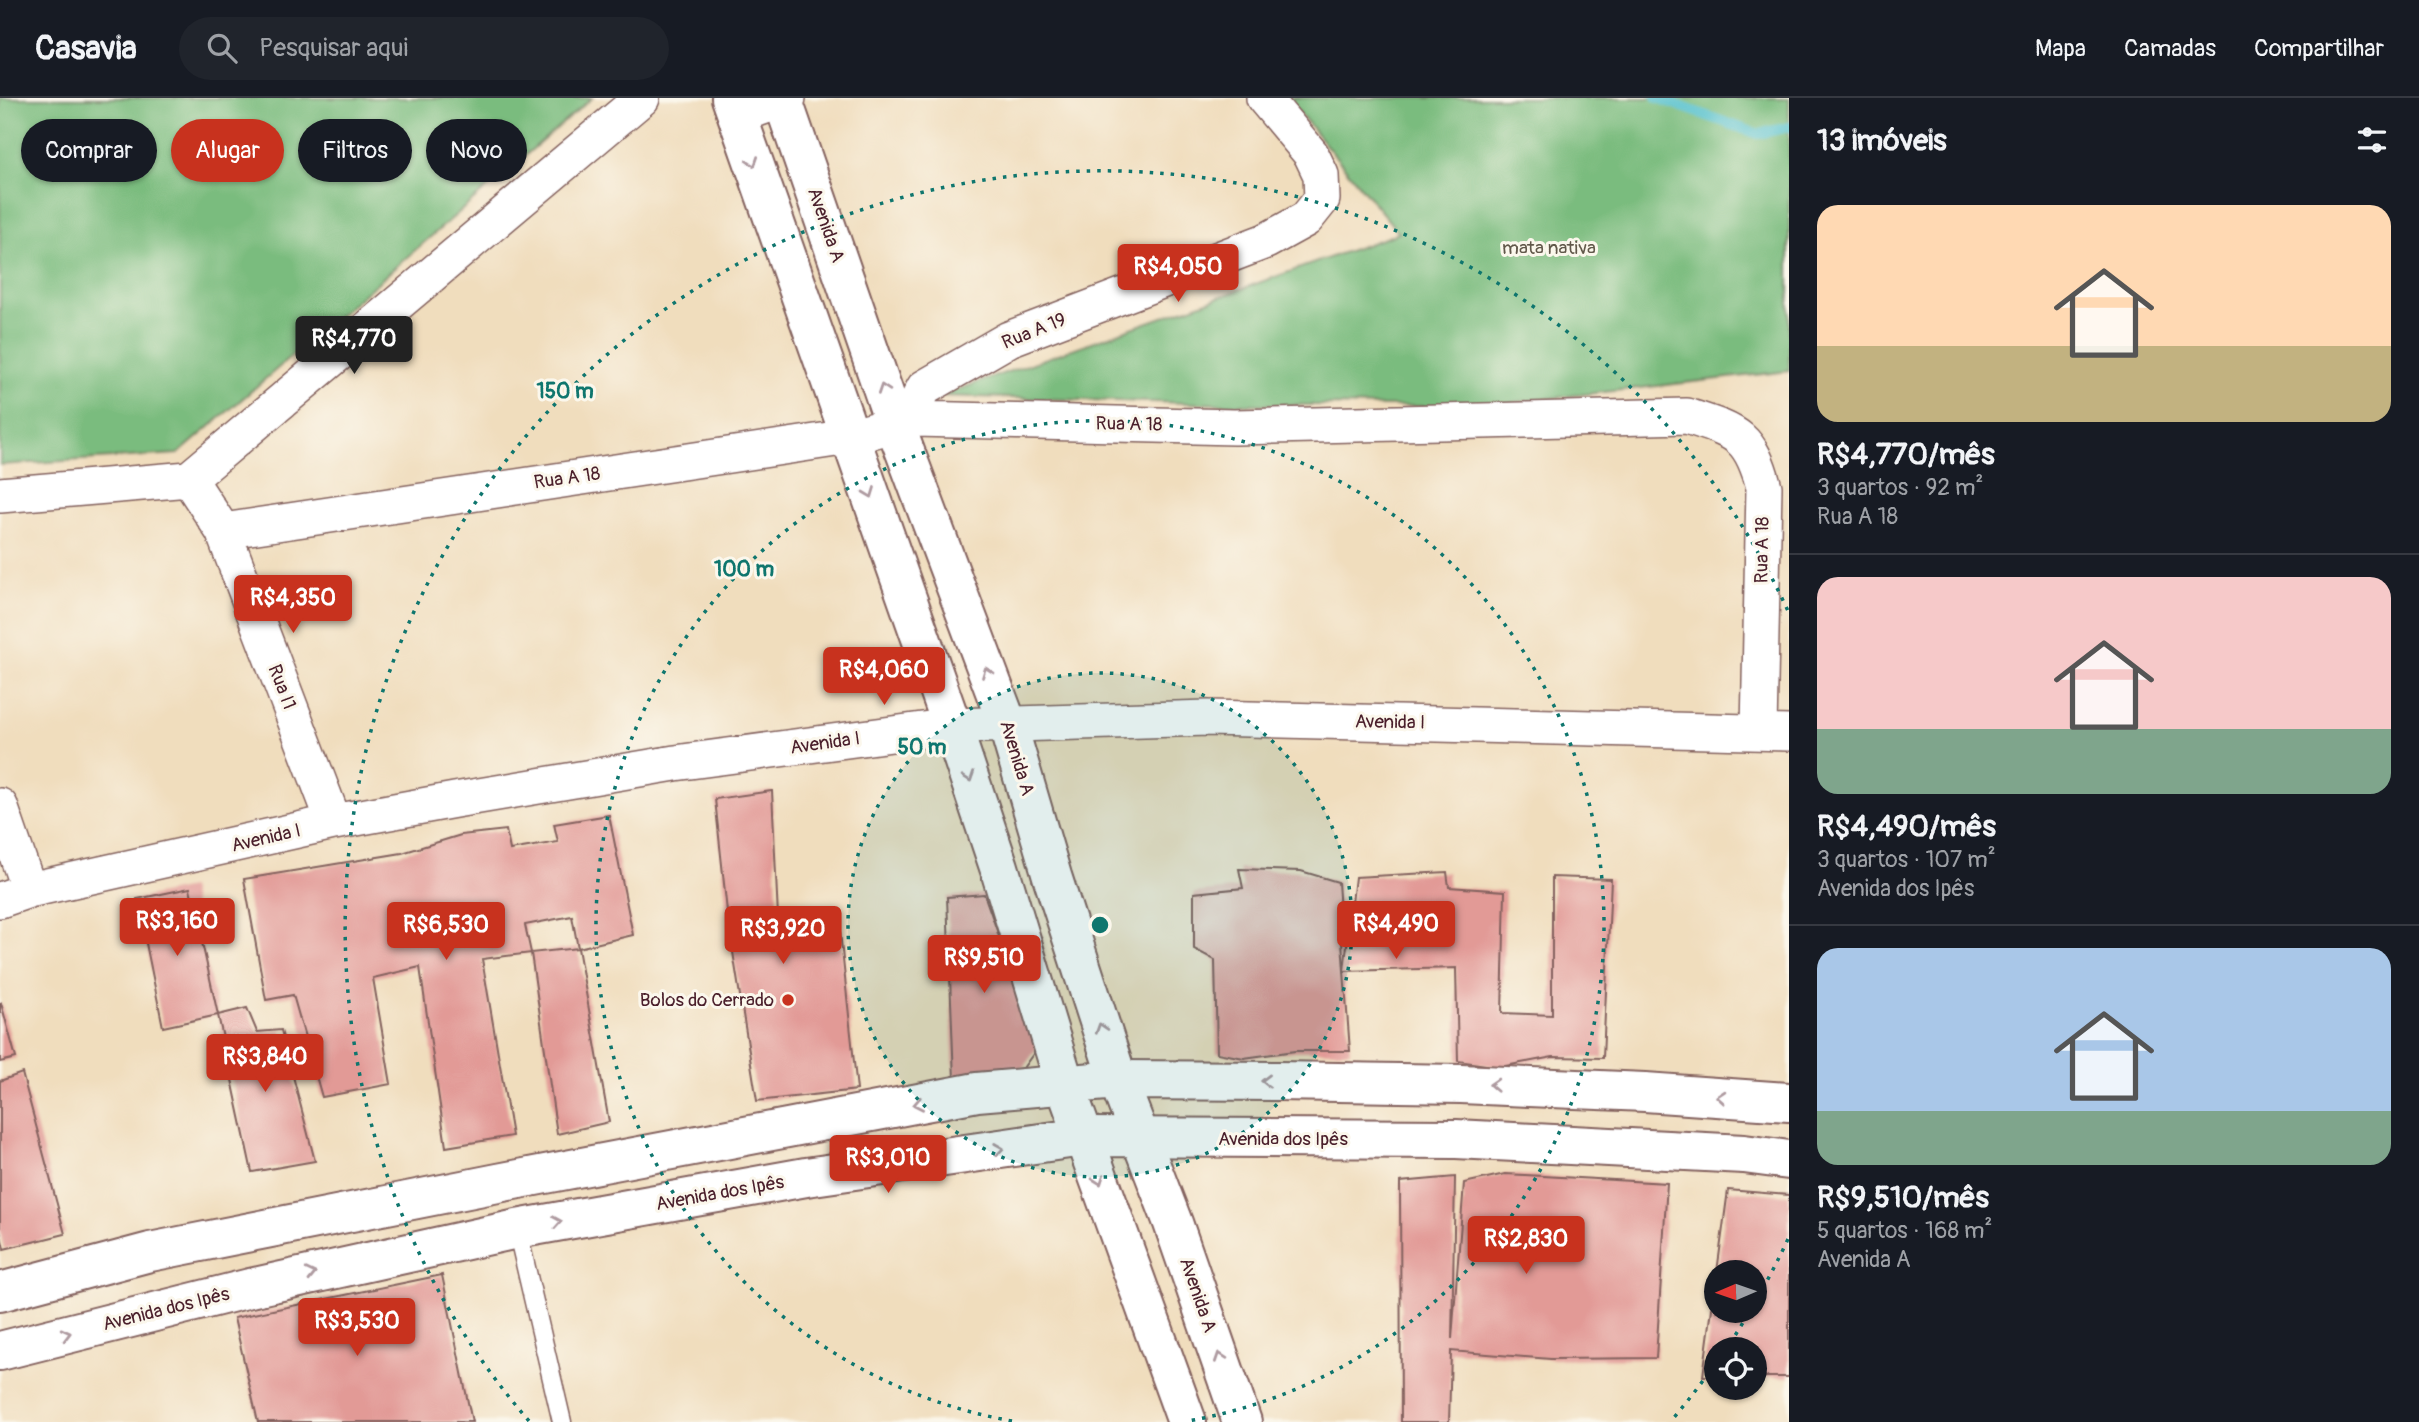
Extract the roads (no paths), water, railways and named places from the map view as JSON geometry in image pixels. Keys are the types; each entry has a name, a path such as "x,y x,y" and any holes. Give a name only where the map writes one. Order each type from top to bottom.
{"main road":[{"name":"Avenida A","path":"784,98 906,422 1008,726 1052,876 1118,1080 1173,1223 1242,1422"},
{"path":"734,107 952,726 999,867 1065,1085 1187,1422"},
{"path":"0,1292 150,1252 978,1092 1118,1080 1461,1084 1789,1102"},
{"name":"Avenida dos Ipês","path":"0,1351 250,1288 517,1229 806,1177 1083,1137 1455,1139 1744,1154 1789,1160"}],"street":[{"path":"0,495 189,479 642,98"},
{"path":"734,107 784,98"},
{"name":"Rua A 19","path":"906,422 924,388 1009,339 1266,241 1306,219 1322,199 1321,175 1311,154 1264,98"},
{"name":"Rua A 18","path":"223,531 849,437 906,422 1234,427 1687,416 1723,428 1741,439 1756,460 1763,487 1774,732"},
{"name":"Rua I1","path":"189,479 223,531 334,822"},
{"name":"Avenida I","path":"15,895 334,822 675,763 952,726 1208,718 1774,732"},
{"path":"0,806 15,895"}],"lane":[{"path":"517,1229 562,1422"}],"waterway":[{"path":"1657,98 1758,134 1789,127"}],"place":[{"name":"Bolos do Cerrado","path":"788,1000"}],"park label":[{"name":"mata nativa","path":"1549,248"}]}
